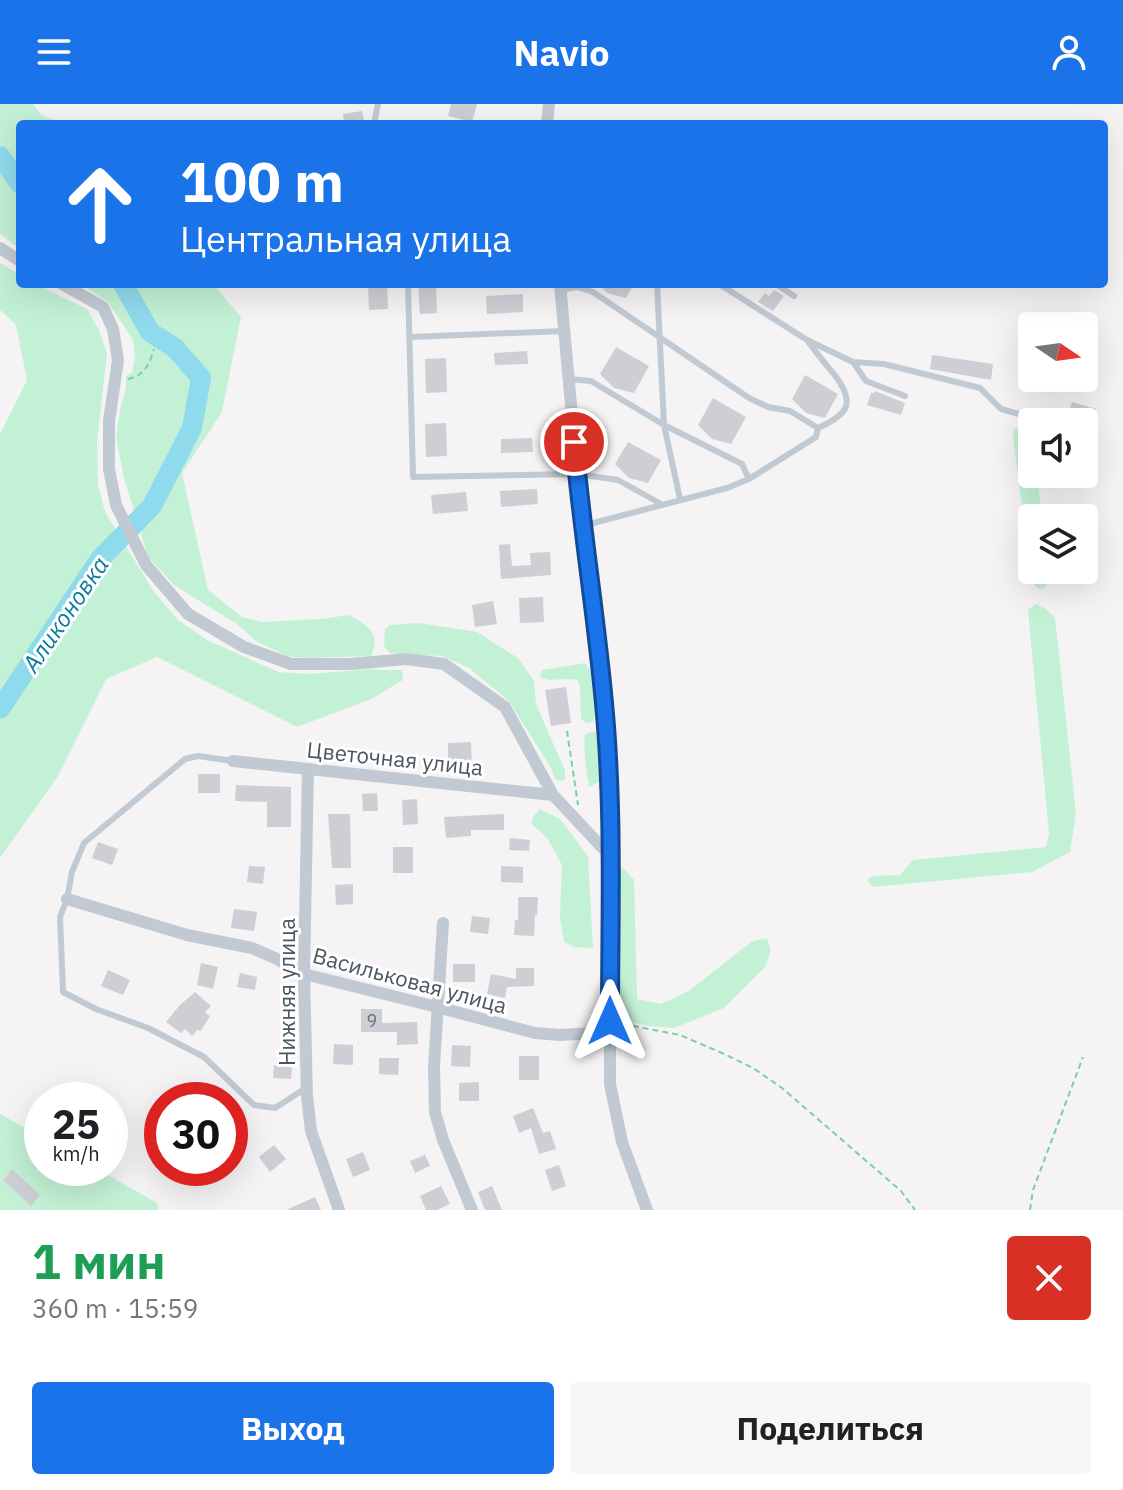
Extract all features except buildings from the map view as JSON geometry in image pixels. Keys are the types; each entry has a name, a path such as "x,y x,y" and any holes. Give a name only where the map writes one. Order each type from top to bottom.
{"street":[{"path":"69,288 103,307 113,329 118,360 109,421 109,469 116,505 146,565 188,614 244,647 291,664 351,664 406,659 444,664 505,707 553,795 611,857"},
{"path":"560,288 582,526 604,704 611,857 610,1084 622,1142 647,1210"},
{"name":"Цветочная улица","path":"233,761 553,795"},
{"name":"Нижняя улица","path":"308,769 304,974 306,1088 311,1131 339,1210"},
{"name":"Васильковая улица","path":"67,899 187,935 252,948 304,974 535,1033 560,1035 611,1026"},
{"path":"443,923 434,1067 435,1112 443,1140 472,1210"}],"lane":[{"path":"408,288 413,477 577,474 618,480 663,505"},
{"path":"580,288 593,292 749,398 768,407 790,411 818,428"},
{"path":"657,288 664,425 680,499"},
{"path":"725,288 807,340 853,362 884,364 980,388 1001,409 1018,414"},
{"path":"782,288 794,296"},
{"path":"410,337 564,331"},
{"path":"807,340 844,387 848,399 844,411 818,428"},
{"path":"853,362 866,381 905,396"},
{"path":"569,379 591,381 664,425 742,464 749,479"},
{"path":"582,526 727,488 749,479 816,437 818,428"},
{"path":"233,761 198,756 185,759 84,843 72,872 60,917 63,992 96,1009 148,1028 204,1057 254,1105 275,1108 306,1088"}],"path":[{"path":"115,379 131,379 140,375 149,366 154,349"},
{"path":"567,731 578,800 578,809 571,815"},
{"path":"611,1026 680,1035 753,1068 782,1088 901,1191 915,1210"},
{"path":"1030,1210 1033,1190 1083,1057"}],"green space":[{"path":"0,104 33,104 42,116 55,120 16,120 16,246 0,234"},
{"path":"0,263 16,273 16,288 44,288 87,309 99,330 107,354 97,441 98,484 105,512 154,592 178,620 207,640 278,672 308,674 402,670 403,680 371,699 297,727 157,657 106,679 58,776 0,858 0,434 27,380 16,325 0,310"},
{"path":"87,288 216,288 241,317 222,412 182,473 208,590 242,617 262,622 349,615 367,626 374,636 371,656 287,656 256,641 237,624 174,585 148,557 124,478 116,438 126,376 132,372 135,357 133,340 108,302"},
{"path":"1018,428 1018,476 1013,438 1014,429"},
{"path":"1020,488 1039,488 1040,504 1022,504"},
{"path":"1034,584 1047,584 1044,589"},
{"path":"1036,604 1055,618 1076,813 1070,852 1032,872 872,887 867,880 872,876 900,875 913,860 1046,847 1049,833 1028,610"},
{"path":"419,623 477,632 518,658 534,681 536,704 565,771 565,779 555,779 509,701 469,668 442,656 390,653 384,647 385,630 389,625"},
{"path":"585,663 592,675 596,700 593,722 587,723 581,719 577,680 540,677 542,670"},
{"path":"595,731 600,750 600,776 599,782 589,787 585,734"},
{"path":"540,809 560,819 588,856 593,948 574,947 564,942 560,917 562,865 548,839 532,824 533,817"},
{"path":"623,868 634,880 637,999 661,1004 689,991 751,942 767,938 771,951 765,967 724,1008 674,1028 648,1026 617,1017 613,872"},
{"path":"0,1114 24,1127 24,1186 127,1186 157,1203 159,1210 0,1210"}],"waterway":[{"name":"Аликоновка","path":"0,156 16,178"},
{"name":"Аликоновка","path":"0,709 100,559 152,506 192,428 201,378 175,348 150,332 125,288"}],"route":[{"path":"574,442 604,704 610,821 610,1021"}]}
